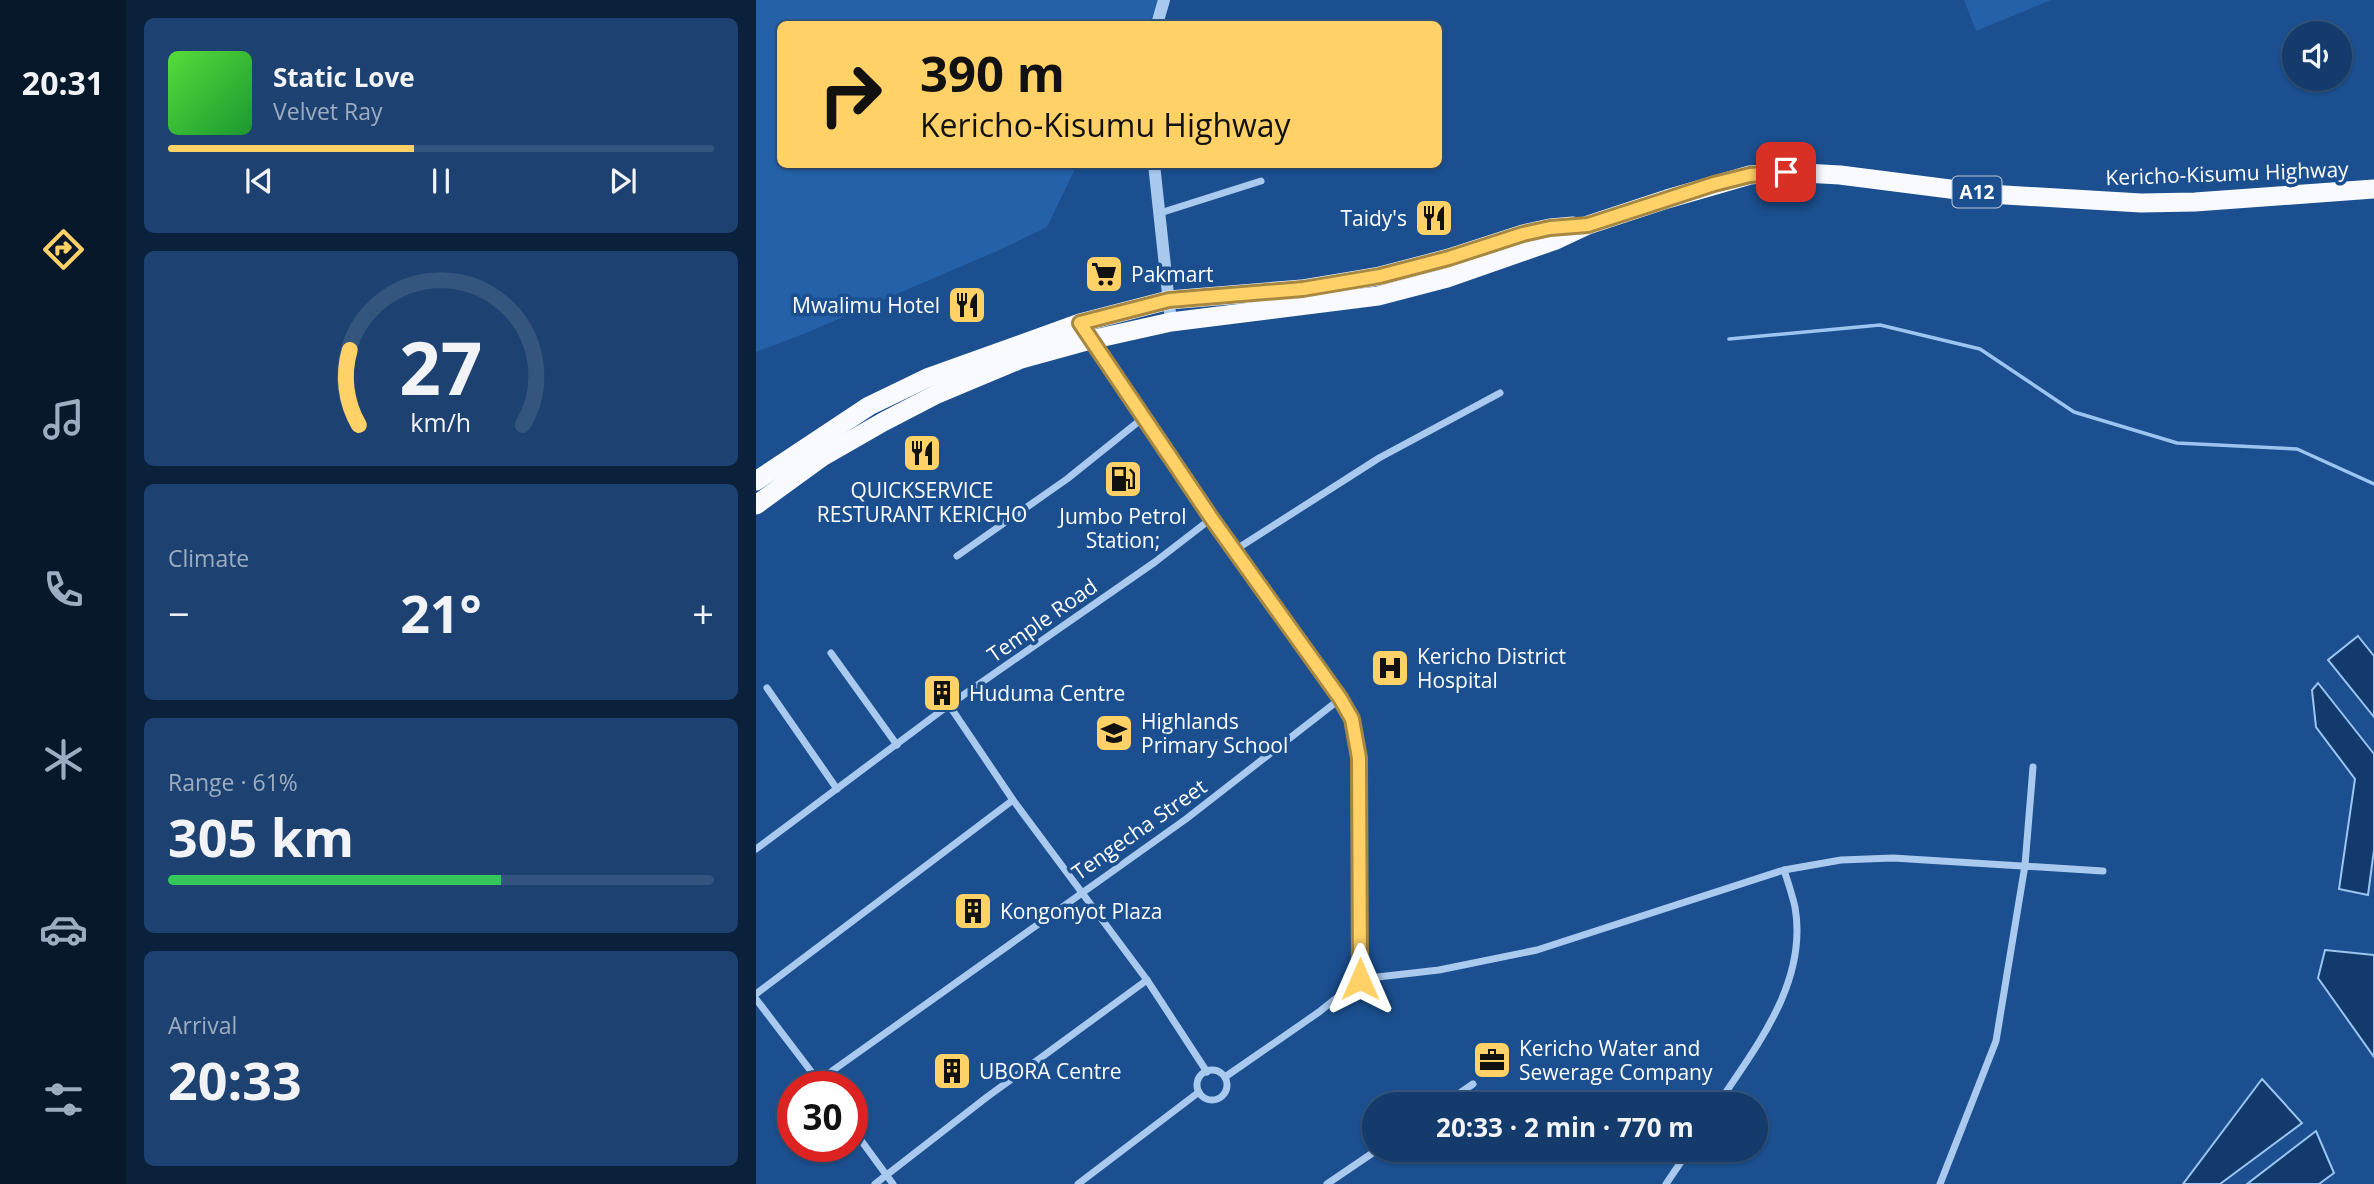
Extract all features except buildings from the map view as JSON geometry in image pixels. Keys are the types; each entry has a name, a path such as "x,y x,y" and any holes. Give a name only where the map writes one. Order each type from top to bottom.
{"highway":[{"name":"Kericho-Kisumu Highway","path":"756,481 869,406 927,378 1085,331 1378,296 1447,278 1556,240 1588,225 1750,175 1786,172 1840,175 1989,194 2141,203 2195,202 2374,189"},
{"name":"Kericho-Kisumu Highway","path":"756,505 822,457 935,395 1085,331 1169,300 1303,289 1380,276 1449,258 1523,234 1550,228 1588,225"}],"street":[{"path":"1158,21 1164,0"},
{"path":"1154,168 1171,322"},
{"path":"1160,213 1261,181"},
{"path":"1085,331 1352,719 1359,758 1360,979"},
{"path":"1235,550 1379,458 1500,393"},
{"path":"957,556 1067,478 1143,418"},
{"name":"Temple Road","path":"756,849 949,705 1155,562 1212,519"},
{"path":"831,653 897,745"},
{"path":"767,688 837,789"},
{"name":"Tengecha Street","path":"838,1071 1082,891 1186,819 1340,698"},
{"path":"949,705 1013,800 1147,980 1207,1072"},
{"path":"1940,1184 1996,1041 2025,865 2033,767"},
{"path":"810,1071 756,997 1013,800"},
{"path":"1225,1077 1319,1012 1360,979 1439,970 1537,950 1784,870 1841,859 1893,858 2103,871"},
{"path":"1726,1092 1766,1031 1790,977 1794,956 1795,907 1784,870"},
{"path":"875,1184 1147,980"},
{"path":"1217,1071 1225,1077 1227,1087 1219,1099 1209,1100 1199,1092 1198,1082 1207,1072 1217,1071"},
{"path":"1461,1092 1473,1084"},
{"path":"1078,1184 1199,1092"},
{"path":"868,1151 893,1184"},
{"path":"1327,1184 1362,1160"},
{"path":"1666,1184 1681,1162"}],"shaded area":[{"path":"756,0 1159,0 1150,21 777,21 777,168 1076,168 1047,227 997,251 756,352"},
{"path":"1964,0 2051,0 1976,31"},
{"path":"2358,636 2374,656 2374,717 2328,660"},
{"path":"2318,683 2374,754 2374,850 2368,895 2339,889 2355,779 2316,727 2312,690"},
{"path":"2325,950 2374,955 2374,1057 2318,978"},
{"path":"2262,1079 2302,1123 2220,1184 2183,1184"},
{"path":"2316,1131 2334,1173 2319,1184 2247,1184"}],"waterway":[{"path":"1729,339 1880,325 1980,349 2074,412 2177,443 2297,449 2374,484"}],"place":[{"name":"Taidy's","path":"1434,218"},
{"name":"Pakmart","path":"1104,274"},
{"name":"Mwalimu Hotel","path":"967,305"},
{"name":"QUICKSERVICE RESTURANT KERICHO","path":"922,453"},
{"name":"Jumbo Petrol Station;","path":"1123,479"},
{"name":"Kericho District Hospital","path":"1390,668"},
{"name":"Huduma Centre","path":"942,693"},
{"name":"Highlands Primary School","path":"1114,733"},
{"name":"Kongonyot Plaza","path":"973,911"},
{"name":"Kericho Water and Sewerage Company","path":"1492,1060"},
{"name":"UBORA Centre","path":"952,1071"}],"route":[{"path":"1360,979 1359,758 1352,719 1340,698 1212,519 1080,323 1169,300 1303,289 1380,276 1449,258 1523,234 1550,228 1588,225 1714,184 1750,175 1786,172"}]}
